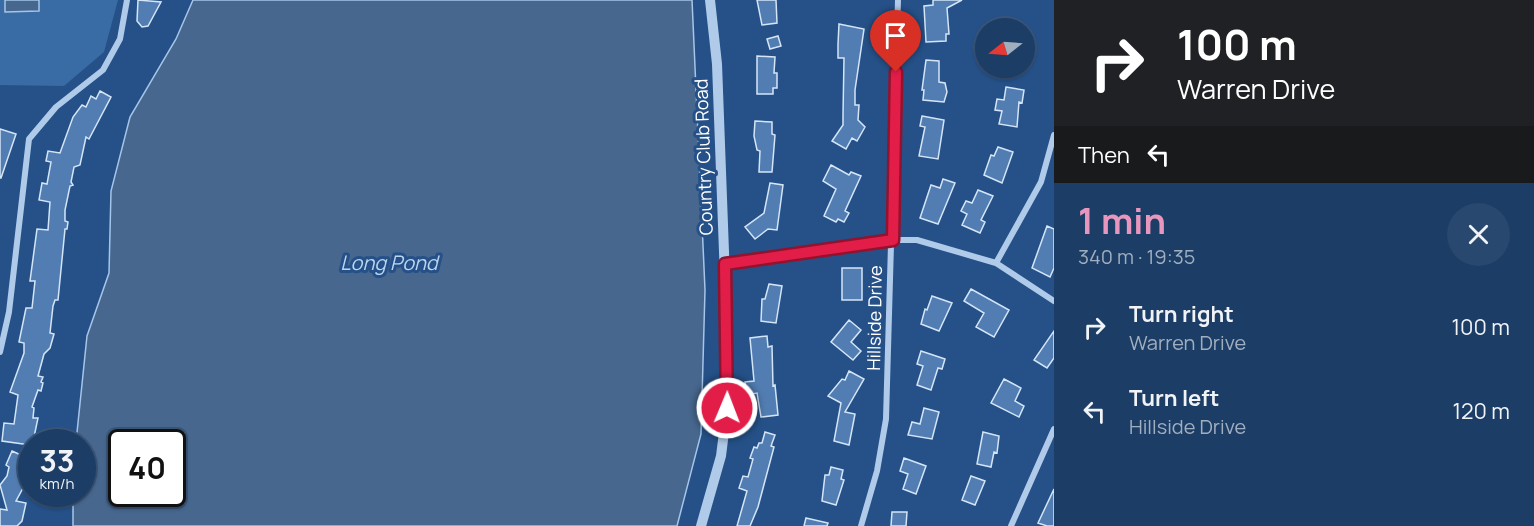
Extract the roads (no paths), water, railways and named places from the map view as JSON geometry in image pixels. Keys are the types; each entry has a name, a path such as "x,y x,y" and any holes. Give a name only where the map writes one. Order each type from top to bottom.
{"street":[{"path":"0,352 9,312 29,139 56,107 103,70 120,39 127,0"},
{"name":"Country Club Road","path":"701,526 721,456 727,408 725,264 717,64 710,0"},
{"name":"Hillside Drive","path":"861,526 880,459 886,419 889,278 893,240 898,0"},
{"path":"996,263 1041,182 1054,135"},
{"path":"725,264 893,240 917,240 996,263 1054,301"},
{"path":"1011,526 1054,429"}],"water":[{"path":"5,0 39,0 39,11 5,12"},
{"name":"Long Pond","path":"193,0 692,0 705,290 701,434 677,526 73,526 73,507 96,507 96,429 77,429 87,336 109,273 111,191 130,117 176,39"}]}
